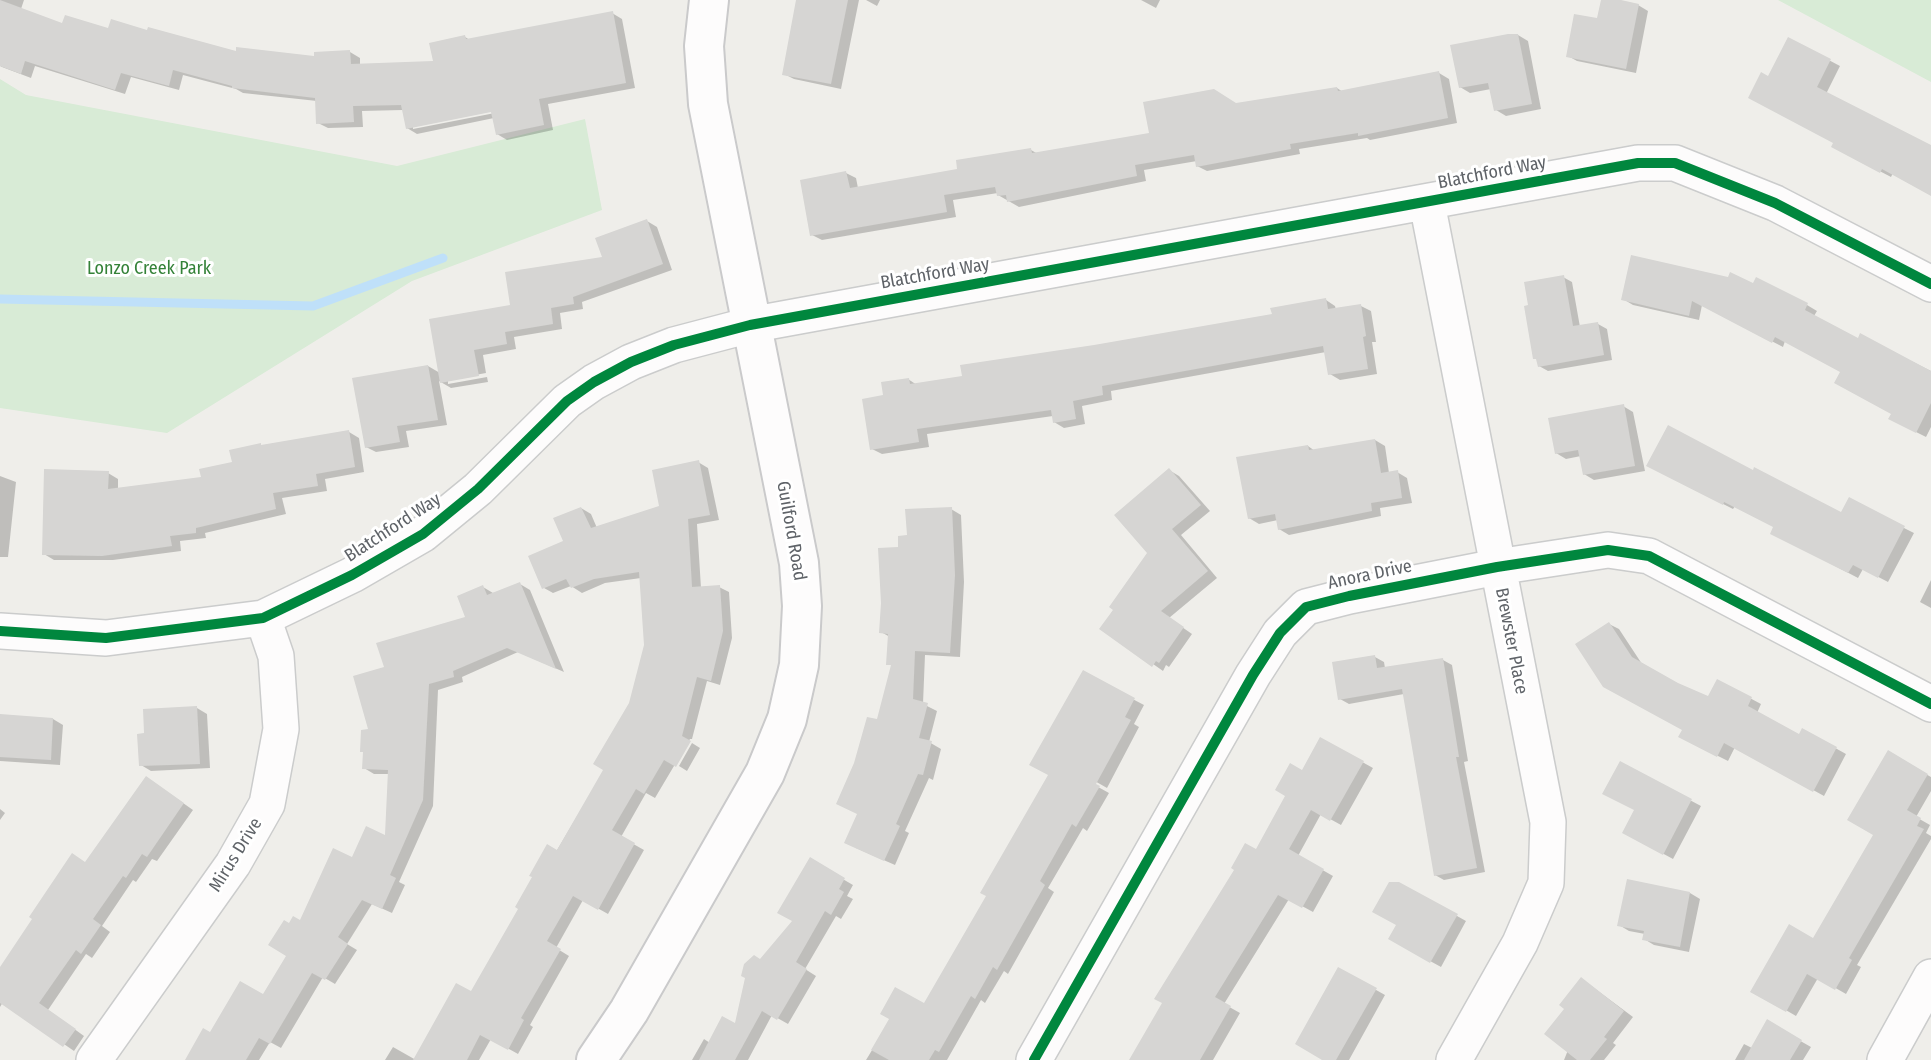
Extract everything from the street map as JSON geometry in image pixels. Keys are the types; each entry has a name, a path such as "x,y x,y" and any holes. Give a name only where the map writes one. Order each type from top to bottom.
{"street":[{"name":"Guilford Road","path":"596,1060 629,1011 765,773 787,719 799,665 802,606 799,563 708,104 704,46 709,0"},
{"name":"Blatchford Way","path":"0,631 106,638 263,618 352,575 423,534 478,489 568,401 594,382 631,362 674,345 750,325 1638,163 1675,163 1775,203 1931,284"},
{"name":"Brewster Place","path":"1427,203 1548,822 1546,883 1520,943 1454,1060"},
{"name":"Anora Drive","path":"1034,1060 1253,676 1280,633 1306,607 1497,567 1608,550 1649,556 1931,704"},
{"name":"Mirus Drive","path":"94,1060 233,863 267,804 281,729 276,656 263,618"},
{"path":"1885,1060 1931,977"}],"green space":[{"path":"1778,0 1931,0 1931,82"},
{"name":"Lonzo Creek Park","path":"0,79 26,95 397,166 585,119 602,210 412,281 167,433 0,408"}],"building":[{"path":"0,0 62,23 65,15 108,28 111,19 236,51 236,47 314,56 314,52 350,50 351,64 433,61 429,43 465,35 466,39 613,11 626,83 539,99 544,125 496,135 491,112 406,129 401,105 353,106 354,122 316,124 315,98 232,88 173,70 169,86 121,73 115,90 25,61 21,74 0,66"},
{"path":"796,0 848,0 831,84 782,75"},
{"path":"1601,0 1639,4 1626,69 1566,57 1574,14 1597,18"},
{"path":"1518,34 1532,104 1494,111 1488,83 1459,88 1450,45"},
{"path":"1788,37 1831,59 1817,87 1931,145 1931,196 1882,169 1880,173 1831,147 1833,143 1748,98 1761,72 1768,76"},
{"path":"1439,71 1448,118 1358,136 1358,133 1290,144 1291,149 1196,167 1194,155 1135,165 1137,176 1007,202 1006,195 997,196 995,187 944,195 947,212 810,236 800,180 846,171 850,188 957,169 956,160 1031,148 1032,153 1149,133 1143,102 1214,89 1236,103 1337,87 1338,91"},
{"path":"647,219 663,264 573,297 574,304 551,308 553,324 505,332 507,344 474,350 479,376 440,383 429,319 510,305 505,272 602,257 595,238"},
{"path":"1631,255 1728,277 1730,272 1753,283 1756,277 1808,303 1805,310 1858,338 1860,333 1931,371 1931,403 1916,433 1888,419 1891,414 1834,383 1840,372 1775,337 1772,343 1692,301 1689,316 1621,300"},
{"path":"1564,275 1573,326 1598,322 1604,355 1538,367 1536,359 1533,359 1524,306 1528,305 1524,282"},
{"path":"1326,298 1328,309 1361,304 1368,369 1328,375 1323,346 1102,386 1103,395 1073,401 1076,419 1053,423 1051,410 917,429 919,442 870,450 862,399 883,395 881,382 909,378 910,384 962,376 960,365 1272,314 1270,308"},
{"path":"428,365 438,420 397,426 400,442 365,448 352,378"},
{"path":"1624,404 1635,466 1583,475 1578,450 1555,454 1548,418"},
{"path":"1668,425 1841,512 1849,497 1905,526 1878,578 1853,565 1848,573 1770,534 1773,527 1646,466"},
{"path":"349,430 355,467 316,474 318,486 273,493 276,509 196,528 196,533 170,536 172,546 102,556 42,555 44,469 109,471 108,489 201,477 199,469 232,462 229,450"},
{"path":"1375,439 1381,473 1398,470 1402,498 1371,503 1372,511 1278,530 1275,514 1248,519 1236,457 1308,445 1309,450"},
{"path":"699,460 710,515 688,519 692,587 720,585 723,631 711,681 697,677 682,736 691,741 676,767 664,760 644,794 636,789 612,830 635,843 598,910 573,896 547,941 561,949 521,1018 524,1020 508,1050 480,1035 467,1060 413,1060 456,983 471,991 518,909 515,907 547,844 557,850 603,770 593,764 629,703 644,645 639,572 594,579 571,588 566,579 542,589 528,556 563,541 553,518 581,507 591,528 659,506 652,470"},
{"path":"1169,468 1201,505 1172,529 1208,571 1161,611 1184,627 1159,663 1156,661 1152,667 1099,629 1113,610 1109,607 1147,553 1114,515"},
{"path":"952,507 955,575 950,653 915,651 913,699 928,703 919,738 932,741 923,775 918,774 896,824 900,826 884,861 844,843 857,814 836,804 854,763 867,717 877,719 891,665 886,665 888,634 879,633 881,603 878,548 898,547 898,536 907,535 905,509"},
{"path":"520,582 556,669 507,648 453,671 454,677 429,684 423,800 390,875 396,878 382,909 362,900 338,937 348,944 325,980 312,973 270,1044 259,1038 246,1060 185,1060 203,1028 210,1032 240,981 263,994 286,956 268,945 284,920 289,923 293,916 300,920 333,848 352,857 366,826 385,835 388,770 362,769 361,730 368,729 353,676 384,667 376,643 465,617 457,596 483,585 487,595"},
{"path":"1609,622 1632,657 1678,683 1708,696 1717,679 1752,697 1748,706 1799,734 1802,728 1837,747 1813,792 1724,743 1717,757 1678,737 1682,730 1603,687 1575,644"},
{"path":"1375,655 1377,668 1443,658 1459,757 1456,757 1477,868 1434,876 1402,689 1338,700 1332,662"},
{"path":"1083,670 1135,698 1125,717 1131,720 1096,784 1100,786 1076,827 1072,824 1040,881 1045,885 997,970 993,967 975,999 971,996 939,1052 935,1050 929,1060 889,1060 871,1050 889,1019 880,1014 895,987 924,1003 986,896 980,893 1048,775 1029,765"},
{"path":"197,706 200,764 139,766 137,734 144,733 143,709"},
{"path":"0,714 53,718 51,760 0,757"},
{"path":"1320,737 1364,761 1330,821 1311,810 1289,849 1324,869 1302,908 1278,895 1215,997 1231,1006 1200,1060 1129,1060 1162,1003 1154,999 1234,870 1231,868 1245,843 1256,849 1285,796 1275,790 1290,763 1302,770"},
{"path":"1888,750 1928,774 1907,810 1921,818 1917,826 1924,829 1849,958 1852,960 1835,990 1807,974 1786,1012 1750,992 1789,924 1813,938 1873,835 1847,820"},
{"path":"1620,761 1692,799 1663,855 1622,833 1634,810 1602,794"},
{"path":"146,776 184,803 147,857 142,854 126,878 123,876 93,919 101,925 81,954 76,950 39,1003 76,1029 63,1047 0,1003 0,967 32,919 29,917 72,853 85,862"},
{"path":"810,857 845,878 839,889 844,892 831,915 825,911 796,962 807,969 777,1020 762,1011 735,1060 699,1060 722,1016 735,1023 745,978 741,976 744,964 754,955 760,959 792,921 777,913"},
{"path":"1627,879 1690,892 1680,947 1642,940 1644,931 1617,926"},
{"path":"1389,882 1399,882 1458,914 1430,963 1388,939 1396,925 1372,912"},
{"path":"1338,967 1377,988 1336,1060 1322,1060 1295,1044"},
{"path":"1581,977 1624,1011 1590,1060 1577,1060 1544,1034 1564,1009 1559,1005"},
{"path":"1767,1019 1802,1040 1790,1060 1744,1060"}],"waterway":[{"path":"0,299 313,306 443,258"}],"cycle path":[{"path":"0,631 106,638 263,618 352,575 423,534 478,489 567,401 594,382 631,362 674,345 750,325 1638,163 1675,163 1775,203 1931,284"},
{"path":"1034,1060 1253,675 1280,633 1306,607 1497,567 1608,550 1649,556 1931,704"}]}
